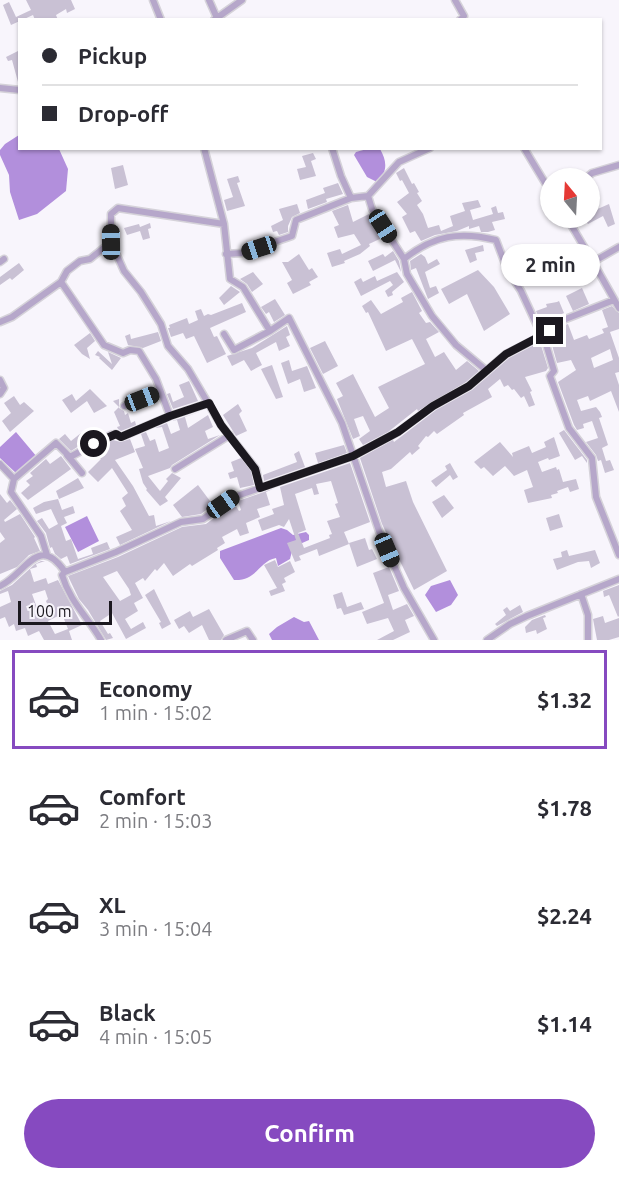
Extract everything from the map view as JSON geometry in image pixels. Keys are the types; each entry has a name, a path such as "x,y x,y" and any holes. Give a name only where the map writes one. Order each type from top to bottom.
{"street":[{"path":"153,0 160,18"},
{"path":"209,0 215,18"},
{"path":"216,18 242,0"},
{"path":"455,0 464,16 462,18"},
{"path":"0,88 18,90"},
{"path":"205,150 224,224 230,279 243,287 270,331"},
{"path":"333,150 351,198"},
{"path":"226,254 242,253 292,236 296,220 351,198 368,196 399,162 426,150"},
{"path":"525,150 540,174"},
{"path":"600,171 619,165"},
{"path":"368,196 372,209 404,259 407,274 432,316 456,345 487,371"},
{"path":"224,224 117,208 111,214 111,242 124,271 141,292 160,324 168,346 188,369 221,425 255,469 260,488"},
{"path":"573,228 619,308"},
{"path":"404,259 419,248 452,235 482,236 496,240 507,269 521,291 542,334 554,371 550,376 569,428 592,458 596,497 619,555"},
{"path":"0,322 12,317 61,282 67,271 80,261 90,259 111,242"},
{"path":"593,262 619,247"},
{"path":"61,282 104,345 123,353 130,350 139,351 156,379 170,416"},
{"path":"101,640 77,608 66,588 62,575 65,572 182,522 202,519 234,497 353,456 398,432 433,406 469,386 506,354 550,331 553,324 615,300"},
{"path":"224,334 234,350 289,318 342,423 380,531 404,588 434,640"},
{"path":"0,380 4,388 0,394"},
{"path":"124,406 161,392"},
{"path":"56,443 70,457 111,435 116,434 121,437 170,416 209,403"},
{"path":"175,469 230,435"},
{"path":"56,443 82,473"},
{"path":"56,443 14,479 11,492 41,536 47,555 65,572"},
{"path":"0,464 14,479"},
{"path":"611,534 619,534"},
{"path":"0,586 8,583 30,560 47,555"},
{"path":"487,640 510,624 619,579"},
{"path":"581,594 588,615 588,640"},
{"path":"226,640 247,631 253,640"}],"shaded area":[{"path":"18,136 18,150 59,150 68,169 66,191 37,214 19,220 10,192 9,175 0,155 0,150"},
{"path":"380,150 385,170 377,182 367,177 354,155 356,152"},
{"path":"16,432 37,457 17,474 0,458 0,447"},
{"path":"87,516 99,541 78,552 65,527"},
{"path":"281,528 293,535 306,532 309,540 293,547 290,559 278,566 276,558 248,577 234,580 220,558 220,551"},
{"path":"450,580 458,595 451,605 436,612 425,595 431,586"},
{"path":"294,617 304,622 309,621 319,640 272,640 269,634"}],"building":[{"path":"26,0 71,0 75,9 67,13 66,9 56,15 57,18 34,18 33,15 18,18 18,22 11,25 3,5 9,2 16,17 31,10"},
{"path":"18,51 18,82 12,60 8,61 6,57"},
{"path":"313,153 316,159 311,161 316,176 300,180 297,169 306,167 302,156"},
{"path":"123,165 128,185 115,189 111,168"},
{"path":"404,168 419,192 417,193 422,201 417,205 428,228 439,225 441,231 453,226 450,216 465,211 462,203 478,200 481,207 470,210 473,220 493,214 491,208 496,206 498,213 503,212 505,219 492,222 495,230 488,232 481,232 479,226 469,229 469,226 421,241 415,231 410,233 402,217 407,214 397,202 409,193 396,173"},
{"path":"238,176 240,182 237,183 245,206 227,211 224,200 233,197 227,179"},
{"path":"338,183 343,194 326,199 327,202 308,209 306,200 325,193 323,188"},
{"path":"297,204 300,213 292,217 288,232 279,235 277,231 273,232 271,226 283,220 279,209"},
{"path":"609,204 615,224 608,227 603,216 600,218 600,208"},
{"path":"348,205 353,222 369,214 384,237 369,244 370,246 360,254 344,261 345,263 332,267 327,253 340,249 342,254 361,245 354,234 338,238 334,227 339,225 332,211"},
{"path":"150,223 151,228 148,229 150,238 143,240 140,231 127,235 124,228 139,224 140,227"},
{"path":"483,245 484,251 475,253 477,260 470,263 465,250"},
{"path":"393,251 399,261 401,272 395,260 373,271 368,261 383,254 385,257"},
{"path":"299,254 309,270 312,268 318,277 309,282 311,285 293,294 287,283 292,280 282,262 288,262"},
{"path":"421,254 428,264 437,259 440,264 425,272 430,288 436,286 439,293 428,299 416,268 411,270 410,261"},
{"path":"19,263 24,270 12,280 10,278 0,285 0,277"},
{"path":"589,265 595,275 576,286 570,273"},
{"path":"478,270 494,287 510,314 484,331 467,294 449,304 441,289"},
{"path":"253,272 263,284 252,292 240,279"},
{"path":"397,272 404,282 392,292 393,295 388,297 385,291 393,285 390,281 361,296 354,282 361,278 363,282 375,276 377,281"},
{"path":"231,286 240,292 224,305 219,298"},
{"path":"582,288 589,304 573,311 566,296"},
{"path":"412,292 422,311 419,313 426,323 430,322 439,332 426,339 435,357 444,352 456,370 467,361 479,371 466,382 418,411 417,409 388,432 363,445 359,439 370,431 363,416 354,419 360,436 353,439 337,399 343,396 336,383 353,374 375,417 389,408 378,387 425,364 412,339 386,351 368,312 366,313 362,306 371,300 381,314 403,302 401,298"},
{"path":"275,299 285,315 274,322 269,312 266,314 261,307"},
{"path":"559,301 564,313 549,320 544,329 536,311 547,307 546,304"},
{"path":"242,303 246,312 210,328 226,354 207,363 194,336 186,339 183,333 171,337 169,325 187,318 189,324 198,320 195,311 201,309 204,316 211,315"},
{"path":"612,306 619,313 619,329 610,332 619,358 619,372 615,373 619,385 619,412 611,391 590,401 588,396 577,400 581,411 596,407 602,417 599,418 608,445 602,448 606,461 610,460 614,470 605,473 601,460 598,461 586,442 598,438 592,421 583,424 584,428 577,430 558,382 576,370 571,360 557,363 550,338 555,334 557,328 568,324 574,340 587,335 589,339 604,333 602,329 608,327 602,310","holes":["610,349 613,360 594,368 591,358"]},
{"path":"287,326 290,335 286,337 290,346 279,351 276,342 256,353 262,365 251,371 244,360 232,366 227,356 252,348"},
{"path":"158,332 161,341 143,348 128,345 125,336 130,334 131,339"},
{"path":"90,333 95,341 87,348 90,359 74,345"},
{"path":"325,341 338,366 323,374 310,348"},
{"path":"540,342 548,368 546,371 525,377 532,391 530,392 535,405 529,407 524,396 521,398 508,385 504,387 500,379 488,389 492,397 463,413 464,415 437,434 434,431 428,437 426,436 418,446 420,448 412,455 410,452 391,469 382,472 386,487 406,481 413,502 447,571 414,590 382,524 360,458 393,440 394,442 436,410 472,390 509,358"},
{"path":"98,351 112,364 108,352 121,358 112,370 100,357 95,355"},
{"path":"289,360 292,371 307,366 316,388 304,392 300,379 288,384 281,363"},
{"path":"272,365 283,397 276,399 261,369"},
{"path":"189,381 198,401 173,409 167,394 170,393 173,402 184,397 179,385"},
{"path":"90,389 107,406 94,413 87,401 71,413 62,400 72,394 76,401"},
{"path":"14,396 20,405 24,402 34,411 10,432 2,421 11,413 4,403"},
{"path":"119,399 119,407 113,401"},
{"path":"238,404 242,411 239,414 247,431 236,436 223,415"},
{"path":"119,407 125,415 128,413 131,423 135,421 136,425 121,431 118,429 117,427 120,426 114,412"},
{"path":"202,411 185,417 188,428 208,415 213,427 205,431 208,439 220,435 170,468 148,476 160,491 172,473 181,478 165,497 168,501 160,506 146,490 139,469 143,468 135,449 145,446 141,434 146,432 150,441 155,439 159,452 169,448 162,427 155,428 167,423 171,434 180,430 177,420 172,421"},
{"path":"564,430 587,463 582,456 575,460 559,433"},
{"path":"81,433 85,438 71,451 59,439 65,434 71,441"},
{"path":"554,437 560,456 538,462 542,472 556,467 557,470 559,469 563,482 576,479 579,489 570,492 568,487 551,495 552,498 528,503 524,490 533,487 527,470 514,476 505,466 493,476 484,467 481,469 474,462 500,442 513,457 512,453 529,446 532,453 546,447 544,442"},
{"path":"130,439 135,452 115,460 133,486 149,516 154,515 156,526 171,521 120,545 116,537 132,530 120,511 126,506 122,498 128,493 112,468 98,482 88,472 101,459 98,457 107,450 104,445 113,440 121,442"},
{"path":"344,445 347,453 318,463 315,453"},
{"path":"299,451 305,467 264,481 263,475 297,462 294,454"},
{"path":"61,456 71,469 28,500 21,493 30,485 26,481 33,476 30,473 46,459 50,464"},
{"path":"241,458 251,471 254,485 240,488 237,477 230,479 228,473 234,471 231,462"},
{"path":"350,463 370,522 344,532 349,544 319,556 317,549 299,556 301,560 295,562 287,543 296,540 289,519 284,527 279,525 262,531 258,520 274,514 272,509 284,505 280,487","holes":["331,481 338,503 335,504 340,517 327,521 332,534 329,535 330,538 304,548 298,533 306,530 295,494 312,488 314,495 319,494 316,484"]},
{"path":"450,463 458,477 453,480 450,475 436,487 431,481 447,470 445,466"},
{"path":"78,478 84,488 59,499 56,491"},
{"path":"198,485 213,505 201,514 182,517 173,505"},
{"path":"275,488 266,492 270,505 257,509 260,517 246,523 249,533 240,536 237,529 222,537 225,543 217,548 218,550 192,566 190,564 173,576 164,563 157,571 155,569 145,581 143,578 135,583 143,598 134,603 138,611 125,619 131,629 143,622 146,628 126,639 112,613 100,621 113,638 106,640 79,599 68,576 118,557 182,527 206,524 234,503 239,511 241,510 238,501","holes":["117,571 131,595 120,601 103,577"]},
{"path":"0,494 7,503 10,500 17,509 4,520 5,522 20,514 35,537 40,551 29,555 17,567 0,574 0,543 5,539 0,532"},
{"path":"444,495 454,508 442,518 432,502"},
{"path":"58,499 62,510 73,506 75,513 64,517 67,523 61,526 66,541 71,539 78,559 93,554 91,548 107,542 110,549 70,564 67,556 61,559 55,554 52,547 50,548 46,533 37,521 42,518 49,529 58,524 51,509 36,514 33,508 44,502"},
{"path":"559,514 563,527 550,531 546,518"},
{"path":"365,538 369,550 372,549 377,559 357,567 349,543"},
{"path":"567,550 569,556 595,550 600,563 591,568 589,561 578,562 557,570 553,559 562,557 561,552"},
{"path":"275,560 278,567 290,561 295,572 284,578 286,582 282,584 285,591 271,596 269,591 277,588 264,565"},
{"path":"45,561 30,569 34,582 46,578 48,584 58,580 82,625 69,631 72,640 44,640 39,631 28,636 25,628 16,631 14,624 9,627 5,617 0,619 0,607 11,602 8,591 0,594 0,591 12,585 35,564","holes":["45,590 50,611 40,616 32,594","62,614 68,629 55,634 48,621"]},
{"path":"389,567 399,591 388,595 393,610 407,604 414,616 405,620 410,632 393,640 377,640 394,631 388,618 367,624 362,612 384,603 373,573"},
{"path":"619,585 618,617 609,595 604,597 603,591"},
{"path":"154,589 171,624 162,629 159,623 161,622 145,595"},
{"path":"342,592 347,607 361,602 364,609 344,615 341,608 337,609 333,595"},
{"path":"520,605 523,612 497,626 495,624 506,615 503,610 507,607 510,611"},
{"path":"209,609 224,635 221,640 209,640 202,625 189,633 184,626 179,629 174,620 190,611 193,617"},
{"path":"545,615 546,617 543,618 547,629 537,634 536,630 526,633 525,627 532,620"},
{"path":"603,616 605,623 619,618 619,637 597,640 593,619"}],"route":[{"path":"94,444 111,435 116,434 121,437 170,416 209,403 221,425 255,469 260,488 353,456 398,432 433,406 469,386 506,354 550,331"}]}
